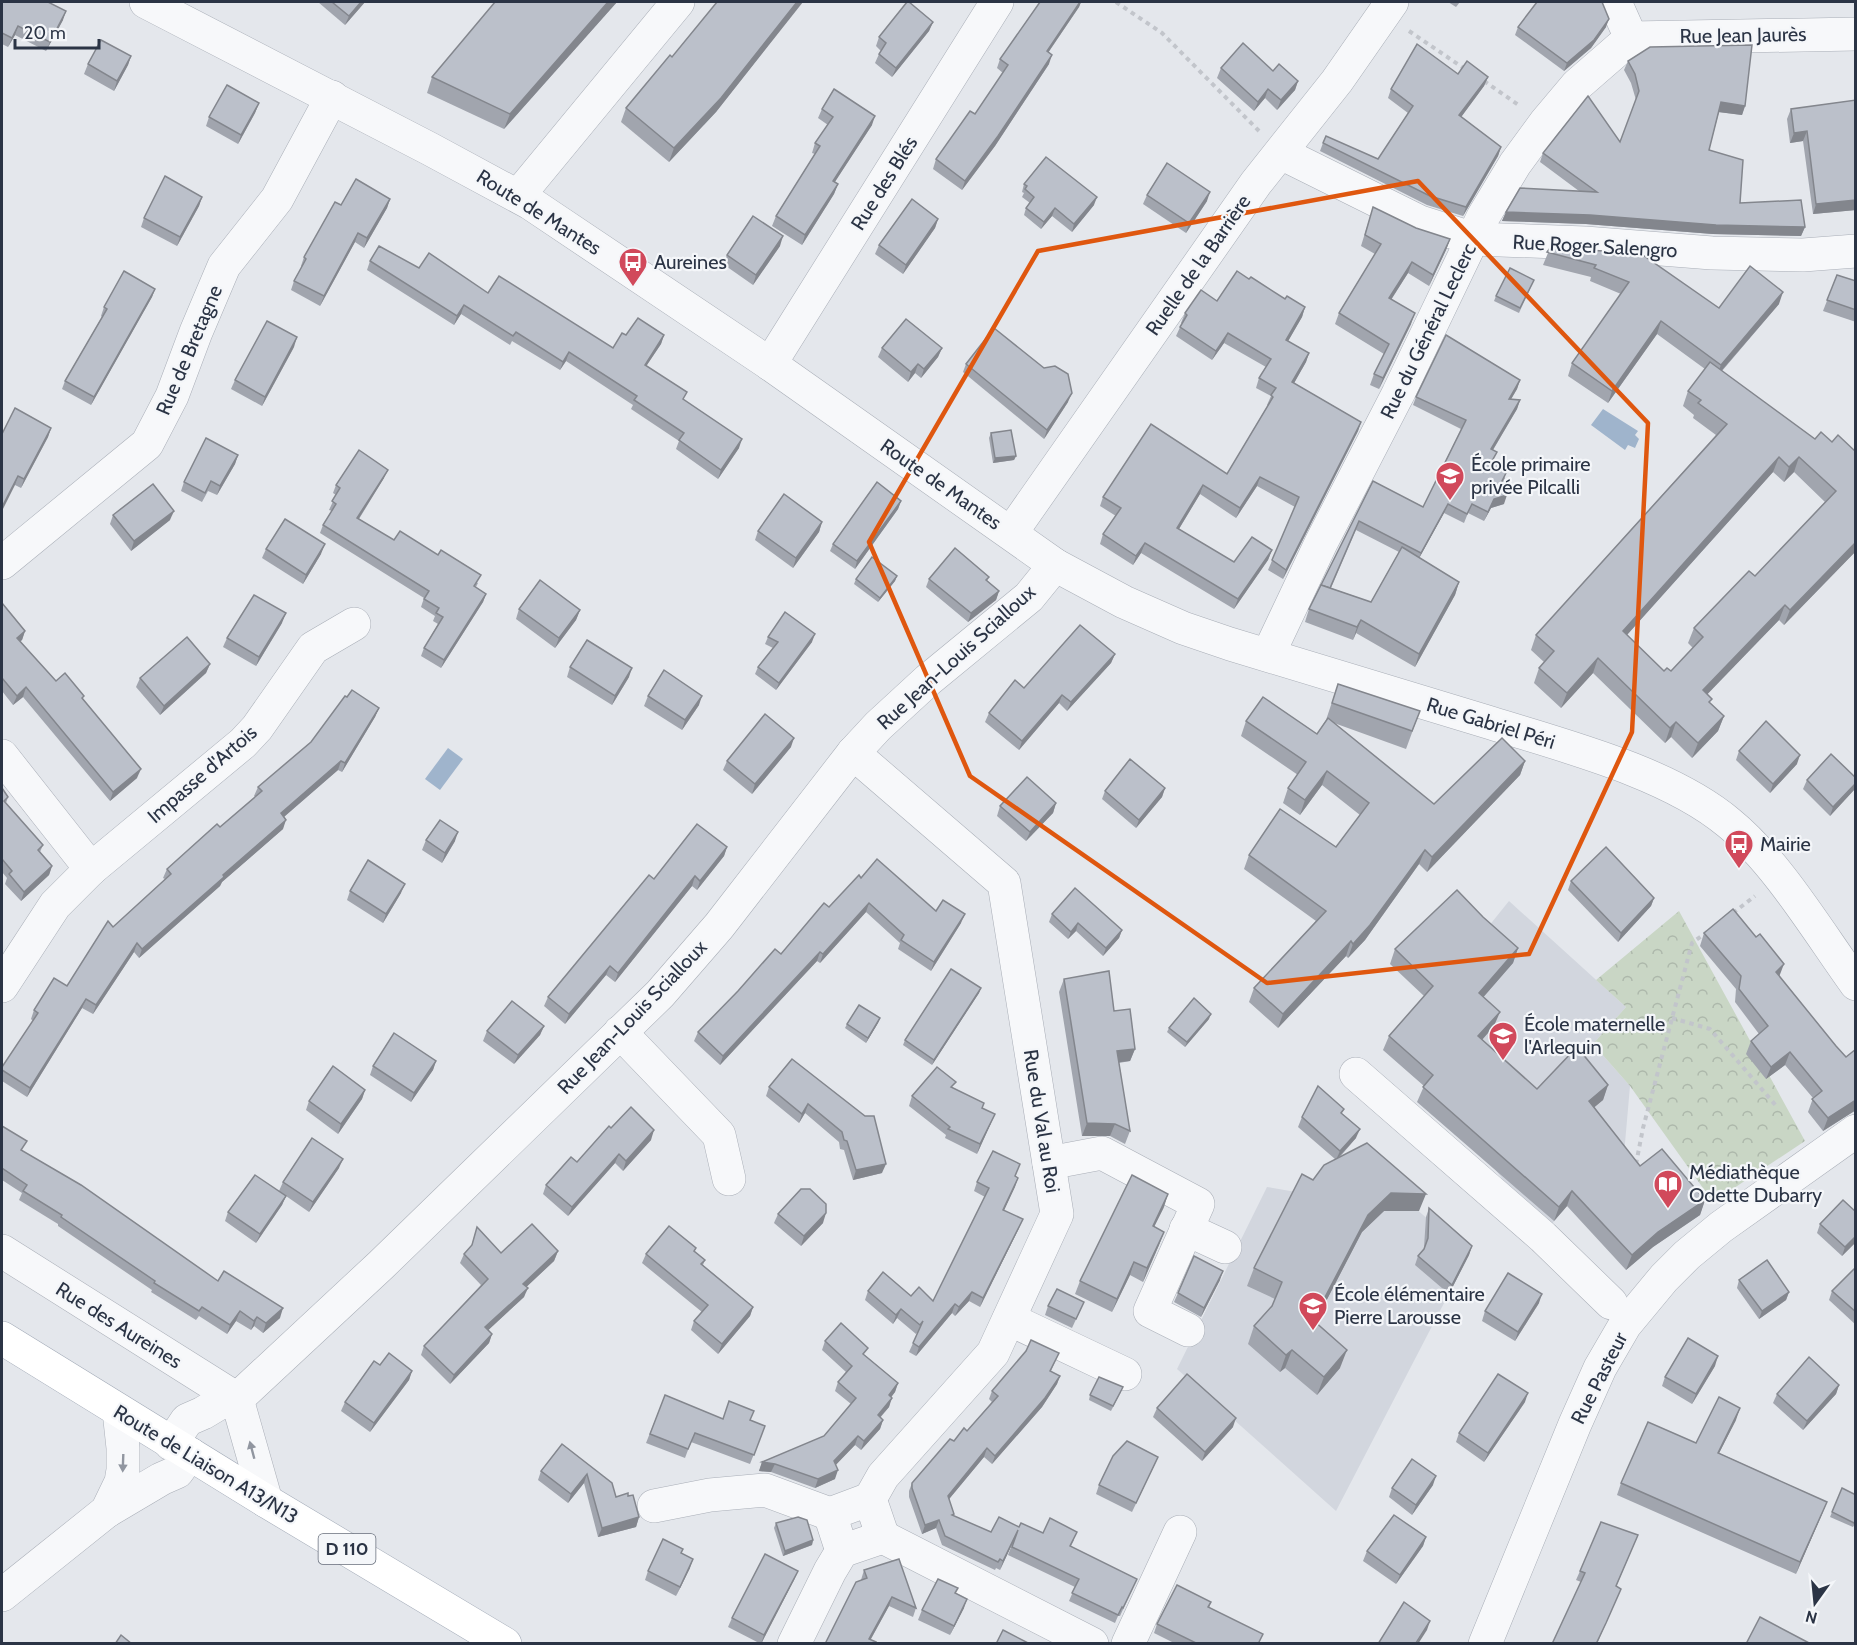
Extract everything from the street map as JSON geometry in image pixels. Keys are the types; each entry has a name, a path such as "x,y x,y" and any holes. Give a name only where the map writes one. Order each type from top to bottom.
{"main road":[{"name":"Route de Liaison A13/N13","path":"2,1338 180,1449 505,1644"}],"street":[{"name":"Route de Mantes","path":"146,2 518,196 770,364 1055,565"},
{"path":"518,196 678,2"},
{"name":"Rue des Blés","path":"770,364 997,2"},
{"path":"1615,2 1631,38"},
{"name":"Ruelle de la Barrière","path":"1011,533 1250,192 1336,81 1388,8"},
{"name":"Rue Jean Jaurès","path":"1631,38 1856,34"},
{"name":"Rue du Général Leclerc","path":"1268,656 1483,217 1515,164 1545,123 1577,85 1631,38"},
{"name":"Rue de Bretagne","path":"2,563 147,444 172,396 196,332 225,266 277,199 332,97"},
{"name":"Rue Roger Salengro","path":"1281,153 1420,222 1474,239 1585,243 1712,253 1803,255 1856,251"},
{"name":"Rue Gabriel Péri","path":"1055,565 1124,602 1183,628 1562,745 1676,789 1728,821 1743,834 1780,877 1856,984"},
{"name":"Rue Jean-Louis Scialloux","path":"2,1595 107,1511 177,1472 187,1420 218,1404 237,1399 381,1265 660,994 689,962 853,753 878,726 928,680 1029,597 1055,565"},
{"name":"Impasse d'Artois","path":"91,869 243,742 257,728 313,648 354,624"},
{"name":"Rue du Val au Roi","path":"853,753 1004,883 1057,1214 993,1353 882,1476 870,1499"},
{"path":"2,756 91,869 55,904 2,986"},
{"path":"620,1032 719,1135 729,1179"},
{"path":"1356,1074 1543,1237 1611,1303"},
{"name":"Rue Pasteur","path":"1485,1644 1545,1494 1600,1368 1625,1325 1664,1278 1687,1255 1721,1227 1856,1131"},
{"path":"1049,1163 1102,1153 1198,1204 1150,1311 1188,1329"},
{"path":"1186,1229 1225,1247"},
{"name":"Rue des Aureines","path":"2,1251 237,1399"},
{"path":"1600,1368 1588,1343 1611,1303 1644,1269 1687,1255"},
{"path":"1009,1319 1125,1374"},
{"path":"237,1399 266,1501"},
{"path":"107,1511 121,1482 123,1470 119,1411"},
{"path":"654,1506 710,1495 765,1490 830,1514 870,1499 883,1537 1084,1642"},
{"path":"830,1514 842,1551"},
{"path":"1128,1644 1180,1532"},
{"path":"794,1644 842,1551 883,1537"}],"path":[{"path":"1116,2 1162,33 1281,153"},
{"path":"1388,8 1469,71"},
{"path":"1479,78 1545,123"},
{"path":"1727,917 1780,877"},
{"path":"1636,1167 1643,1128 1692,944 1709,930"},
{"path":"1672,1018 1710,1029 1778,1108"}],"highlighted area":[{"path":"1418,181 1648,423 1632,732 1529,954 1267,983 970,776 869,542 1038,251"}],"shaded area":[{"name":"École maternelle l'Arlequin","path":"1509,901 1626,1007 1593,1044 1630,1086 1623,1166 1574,1198 1551,1225 1511,1190 1431,1086 1414,1077 1383,1050 1443,983"},
{"name":"École élémentaire Pierre Larousse","path":"1368,1167 1469,1255 1336,1511 1177,1369 1267,1187 1296,1192"}],"green space":[{"path":"1679,911 1805,1141 1713,1202 1630,1086 1593,1044 1626,1007 1596,980"}],"water":[{"path":"1603,409 1638,431 1635,435 1639,439 1635,448 1628,445 1625,450 1591,425"},
{"path":"448,748 463,759 440,790 425,779"}],"building":[{"path":"2,2 48,2 66,11 50,42 18,26 12,38 2,33"},
{"path":"332,2 361,2 349,16"},
{"path":"495,2 608,2 510,114 432,77"},
{"path":"717,2 797,2 721,98 674,148 626,108"},
{"path":"907,2 933,22 896,68 879,54 886,43 879,37"},
{"path":"1040,2 1080,2 1047,51 1052,55 965,181 936,159 970,111 975,114 1008,65 1000,59"},
{"path":"1537,2 1602,2 1609,19 1594,40 1567,63 1518,27"},
{"path":"101,40 131,56 117,81 88,64"},
{"path":"1243,43 1273,71 1279,64 1298,81 1281,100 1268,89 1258,102 1221,68"},
{"path":"1417,44 1458,74 1467,61 1488,77 1459,115 1501,147 1466,207 1430,196 1323,143 1326,136 1378,159 1413,106 1391,89"},
{"path":"1752,45 1745,106 1721,102 1709,150 1743,160 1740,203 1801,200 1805,227 1716,225 1590,215 1506,212 1520,188 1597,192 1543,153 1588,96 1620,142 1639,91 1635,74 1628,61 1650,47"},
{"path":"227,85 259,103 241,135 209,117"},
{"path":"834,89 875,116 833,181 838,184 805,235 776,216 820,146 815,143 833,117 822,109"},
{"path":"1856,100 1856,200 1816,204 1807,131 1794,133 1791,109"},
{"path":"1046,157 1097,197 1074,224 1055,208 1044,222 1026,208 1034,197 1025,189 1027,186 1024,184"},
{"path":"1167,163 1210,192 1189,223 1147,195"},
{"path":"165,176 202,197 180,237 144,218"},
{"path":"356,179 390,199 367,238 358,233 324,296 294,281 306,259 304,257 335,202 341,205"},
{"path":"912,199 938,219 906,265 879,245"},
{"path":"1373,207 1416,228 1450,239 1433,275 1412,262 1389,298 1415,313 1383,378 1374,374 1389,344 1339,313 1381,244 1365,235"},
{"path":"753,216 783,236 756,275 727,255"},
{"path":"379,246 419,268 429,253 488,293 499,276 613,348 622,333 626,335 638,318 664,335 645,365 687,392 683,399 742,439 721,470 679,440 684,433 634,400 637,396 569,352 563,362 516,332 513,336 464,305 457,316 370,261"},
{"path":"1550,248 1640,253 1719,308 1750,266 1783,292 1721,365 1661,321 1612,391 1572,363 1629,282 1594,268 1596,265 1547,252"},
{"path":"1510,268 1534,280 1520,308 1496,296"},
{"path":"124,271 155,289 94,397 65,381 107,309 104,307"},
{"path":"1237,271 1249,279 1251,277 1285,299 1287,296 1305,307 1286,340 1309,353 1292,382 1361,422 1286,570 1272,560 1299,497 1260,477 1240,508 1203,485 1177,528 1234,562 1252,537 1272,550 1238,599 1145,543 1136,556 1103,534 1121,508 1103,497 1151,424 1227,474 1273,397 1271,395 1276,388 1259,378 1271,359 1228,333 1216,351 1180,327 1187,315 1185,313 1201,290 1217,301"},
{"path":"1837,275 1856,281 1856,310 1827,300"},
{"path":"906,319 942,348 924,369 918,364 911,372 882,348"},
{"path":"267,321 297,337 265,397 235,380"},
{"path":"994,328 1044,368 1055,366 1068,374 1072,393 1047,430 966,364"},
{"path":"1446,335 1520,380 1509,399 1520,400 1491,449 1497,452 1492,461 1508,469 1502,481 1507,495 1494,499 1488,512 1472,504 1467,514 1448,504 1421,553 1359,521 1330,588 1321,585 1373,481 1423,507 1466,420 1416,397"},
{"path":"1710,362 1815,439 1821,432 1832,442 1838,435 1856,452 1856,542 1790,610 1785,605 1703,690 1712,699 1709,702 1724,716 1698,743 1676,722 1670,728 1598,658 1567,693 1539,668 1554,651 1536,635 1727,424 1698,403 1701,400 1688,391","holes":["1779,457 1789,467 1799,457 1836,491 1755,576 1749,571 1694,628 1703,637 1671,671 1667,668 1664,671 1623,631"]},
{"path":"15,408 51,428 24,479 18,476 2,507 2,434"},
{"path":"1011,430 1016,456 995,458 991,433"},
{"path":"206,438 238,455 220,486 211,481 205,493 184,482"},
{"path":"359,450 388,470 357,518 394,540 400,531 438,555 441,550 481,575 474,586 486,594 444,660 424,648 443,617 436,613 439,608 424,599 429,591 323,525 336,504 332,501 340,488 336,485"},
{"path":"877,482 901,501 857,561 833,544"},
{"path":"153,484 174,511 134,541 113,515"},
{"path":"784,494 822,522 796,558 758,531"},
{"path":"285,519 325,544 306,575 266,549"},
{"path":"1402,547 1459,582 1419,654 1361,620 1357,627 1309,609 1321,585 1371,602"},
{"path":"955,548 989,577 986,580 999,591 971,613 929,579"},
{"path":"872,557 897,576 880,598 856,579"},
{"path":"540,580 580,610 559,638 519,609"},
{"path":"254,595 286,613 259,657 227,638"},
{"path":"2,603 25,631 17,638 56,681 65,673 84,696 82,698 141,769 113,792 26,687 17,696 2,678"},
{"path":"785,612 815,634 779,683 758,667 778,642 768,637"},
{"path":"1080,625 1115,654 1071,702 1062,695 1022,741 989,713 1015,680 1024,688"},
{"path":"187,637 210,664 164,706 140,678"},
{"path":"587,640 632,668 615,696 570,667"},
{"path":"664,670 702,696 685,720 648,696"},
{"path":"1338,684 1420,711 1412,731 1332,703"},
{"path":"352,690 379,708 345,763 341,761 281,813 286,820 142,949 137,943 96,1005 86,999 30,1088 2,1070 38,1013 34,1010 54,978 67,986 108,921 113,927 171,874 167,869 217,824 220,827 262,791 258,787 311,742"},
{"path":"1263,697 1317,734 1328,718 1434,804 1502,738 1525,761 1432,857 1425,850 1370,925 1353,944 1351,941 1283,1014 1254,988 1326,911 1249,855 1280,809 1336,847 1369,803 1327,771 1305,800 1288,788 1306,762 1246,721"},
{"path":"765,714 794,738 755,784 727,761"},
{"path":"1766,721 1800,755 1773,784 1739,751"},
{"path":"1831,754 1856,778 1856,783 1833,807 1807,780"},
{"path":"1130,759 1165,788 1139,820 1105,791"},
{"path":"1027,777 1056,803 1030,832 1000,806"},
{"path":"2,788 8,797 4,801 43,845 38,850 52,866 24,892 9,874 12,871 2,859"},
{"path":"440,820 458,832 445,853 426,840"},
{"path":"697,824 727,847 700,881 695,876 618,973 610,966 569,1014 548,997 649,875 654,879"},
{"path":"1606,847 1654,898 1621,933 1571,881"},
{"path":"877,859 936,911 943,900 965,914 934,962 901,940 904,935 869,903 823,954 820,952 723,1056 698,1032 775,949 781,954 824,903 829,907 859,875 861,878"},
{"path":"368,860 405,884 386,914 350,891"},
{"path":"1075,888 1122,930 1106,948 1078,923 1071,932 1052,914"},
{"path":"1457,890 1518,948 1479,993 1500,1012 1478,1036 1537,1089 1577,1047 1608,1085 1589,1101 1640,1166 1662,1149 1705,1200 1658,1232 1632,1255 1572,1191 1559,1207 1423,1087 1433,1075 1389,1036 1433,986 1395,949"},
{"path":"1733,909 1756,937 1760,934 1784,964 1776,972 1836,1046 1846,1057 1856,1049 1856,1100 1828,1118 1812,1099 1822,1091 1790,1052 1771,1067 1751,1041 1768,1026 1739,989 1741,976 1704,933"},
{"path":"951,969 981,988 934,1060 905,1040"},
{"path":"1109,971 1114,1011 1130,1009 1135,1049 1117,1051 1130,1131 1115,1124 1087,1123 1064,979"},
{"path":"1194,998 1211,1014 1187,1042 1169,1028"},
{"path":"512,1001 544,1026 518,1055 487,1031"},
{"path":"859,1005 880,1018 868,1038 847,1024"},
{"path":"394,1033 436,1061 414,1093 373,1066"},
{"path":"792,1059 865,1116 874,1116 886,1164 856,1170 842,1132 808,1104 802,1114 769,1087"},
{"path":"333,1066 365,1090 341,1124 309,1101"},
{"path":"937,1067 956,1082 951,1087 984,1103 982,1108 995,1114 980,1144 948,1129 950,1127 912,1096"},
{"path":"1318,1086 1344,1109 1341,1113 1360,1129 1340,1151 1302,1117"},
{"path":"631,1107 654,1130 626,1161 619,1154 572,1207 546,1185 571,1157 577,1162 609,1126 611,1128"},
{"path":"2,1126 27,1141 21,1150 81,1185 218,1281 224,1271 283,1308 266,1323 257,1317 254,1321 240,1311 230,1325 202,1307 199,1311 154,1283 155,1281 61,1217 62,1215 23,1191 27,1185 2,1168"},
{"path":"312,1138 343,1159 313,1202 283,1182"},
{"path":"1367,1143 1426,1194 1391,1193 1368,1215 1313,1320 1347,1350 1324,1377 1292,1350 1286,1355 1254,1326 1272,1306 1282,1282 1254,1268 1302,1174 1313,1180 1324,1165"},
{"path":"993,1151 1020,1164 1015,1176 1018,1178 1003,1210 1023,1219 983,1298 972,1292 959,1307 955,1304 919,1347 913,1343 923,1321 920,1325 901,1309 896,1315 868,1291 883,1272 911,1296 919,1287 933,1301 989,1188 977,1182"},
{"path":"255,1175 286,1196 260,1234 228,1212"},
{"path":"1132,1175 1168,1194 1153,1226 1164,1232 1147,1268 1134,1262 1117,1299 1080,1281"},
{"path":"801,1189 810,1189 826,1204 826,1213 804,1236 778,1214"},
{"path":"1843,1200 1856,1212 1856,1236 1845,1247 1820,1224"},
{"path":"1429,1208 1472,1246 1452,1285 1418,1256 1424,1249 1428,1238"},
{"path":"532,1224 558,1251 523,1284 528,1288 485,1327 492,1334 454,1375 424,1346 488,1279 464,1254 472,1245 477,1227 501,1253"},
{"path":"669,1226 696,1248 694,1251 705,1260 701,1264 753,1307 722,1344 694,1321 708,1305 646,1254"},
{"path":"1194,1256 1223,1271 1204,1308 1178,1293"},
{"path":"1767,1260 1789,1292 1762,1311 1739,1280"},
{"path":"1856,1267 1856,1312 1832,1291"},
{"path":"1508,1273 1542,1294 1518,1332 1485,1311"},
{"path":"1057,1289 1084,1302 1076,1319 1048,1306"},
{"path":"841,1323 868,1348 863,1354 898,1383 889,1395 892,1398 878,1415 883,1420 864,1441 858,1436 834,1461 838,1470 818,1479 775,1464 762,1462 824,1436 856,1398 838,1382 852,1366 825,1341"},
{"path":"1688,1338 1718,1356 1696,1394 1665,1377"},
{"path":"1031,1340 1059,1353 1050,1371 1060,1376 1045,1398 995,1456 987,1448 948,1496 954,1514 952,1515 991,1532 999,1517 1019,1527 1021,1523 1043,1533 1050,1518 1077,1532 1070,1546 1137,1579 1118,1615 1072,1593 1079,1579 1012,1547 1018,1530 1003,1561 1000,1559 998,1562 945,1536 939,1520 925,1525 912,1488 912,1483 950,1439 954,1441 964,1428 967,1431 998,1396 992,1391 1026,1351"},
{"path":"389,1353 412,1371 374,1423 345,1402 374,1361 380,1365"},
{"path":"1809,1357 1839,1385 1807,1421 1777,1394"},
{"path":"1187,1374 1236,1418 1205,1452 1157,1408"},
{"path":"1498,1374 1528,1393 1488,1453 1459,1433"},
{"path":"1099,1377 1123,1387 1113,1406 1090,1395"},
{"path":"665,1395 723,1419 729,1401 754,1411 750,1420 765,1426 754,1455 695,1433 688,1449 650,1434"},
{"path":"1719,1397 1740,1408 1718,1453 1827,1502 1800,1562 1621,1483 1648,1422 1696,1443"},
{"path":"1127,1441 1158,1457 1136,1503 1099,1485 1113,1456"},
{"path":"562,1444 612,1483 616,1497 628,1493 628,1496 633,1495 639,1517 602,1528 587,1474 571,1494 541,1471"},
{"path":"1412,1459 1436,1476 1416,1505 1392,1488"},
{"path":"1842,1488 1856,1495 1854,1523 1832,1512"},
{"path":"1394,1515 1426,1537 1400,1575 1367,1551"},
{"path":"798,1517 807,1520 813,1540 785,1551 776,1523"},
{"path":"1601,1522 1638,1535 1616,1586 1621,1589 1596,1644 1552,1644 1585,1573 1580,1571"},
{"path":"663,1539 683,1549 681,1553 693,1559 680,1587 648,1571"},
{"path":"765,1554 798,1571 764,1635 732,1618"},
{"path":"899,1559 916,1608 892,1597 869,1639 876,1642 875,1644 825,1644 856,1582 867,1578 864,1570"},
{"path":"938,1579 958,1588 955,1593 967,1599 954,1626 922,1610"},
{"path":"1177,1585 1211,1602 1208,1607 1263,1634 1258,1644 1198,1644 1157,1624"},
{"path":"1404,1602 1430,1621 1416,1644 1378,1644"},
{"path":"1760,1617 1811,1644 1746,1644"},
{"path":"1003,1630 1030,1644 996,1644"},
{"path":"121,1635 132,1644 115,1644"}],"place":[{"name":"Aureines","path":"633,288"},
{"name":"École primaire privée Pilcalli","path":"1450,502"},
{"name":"Mairie","path":"1739,870"},
{"name":"École maternelle l'Arlequin","path":"1503,1062"},
{"name":"Médiathèque Odette Dubarry","path":"1668,1210"},
{"name":"École élémentaire Pierre Larousse","path":"1313,1332"}]}
